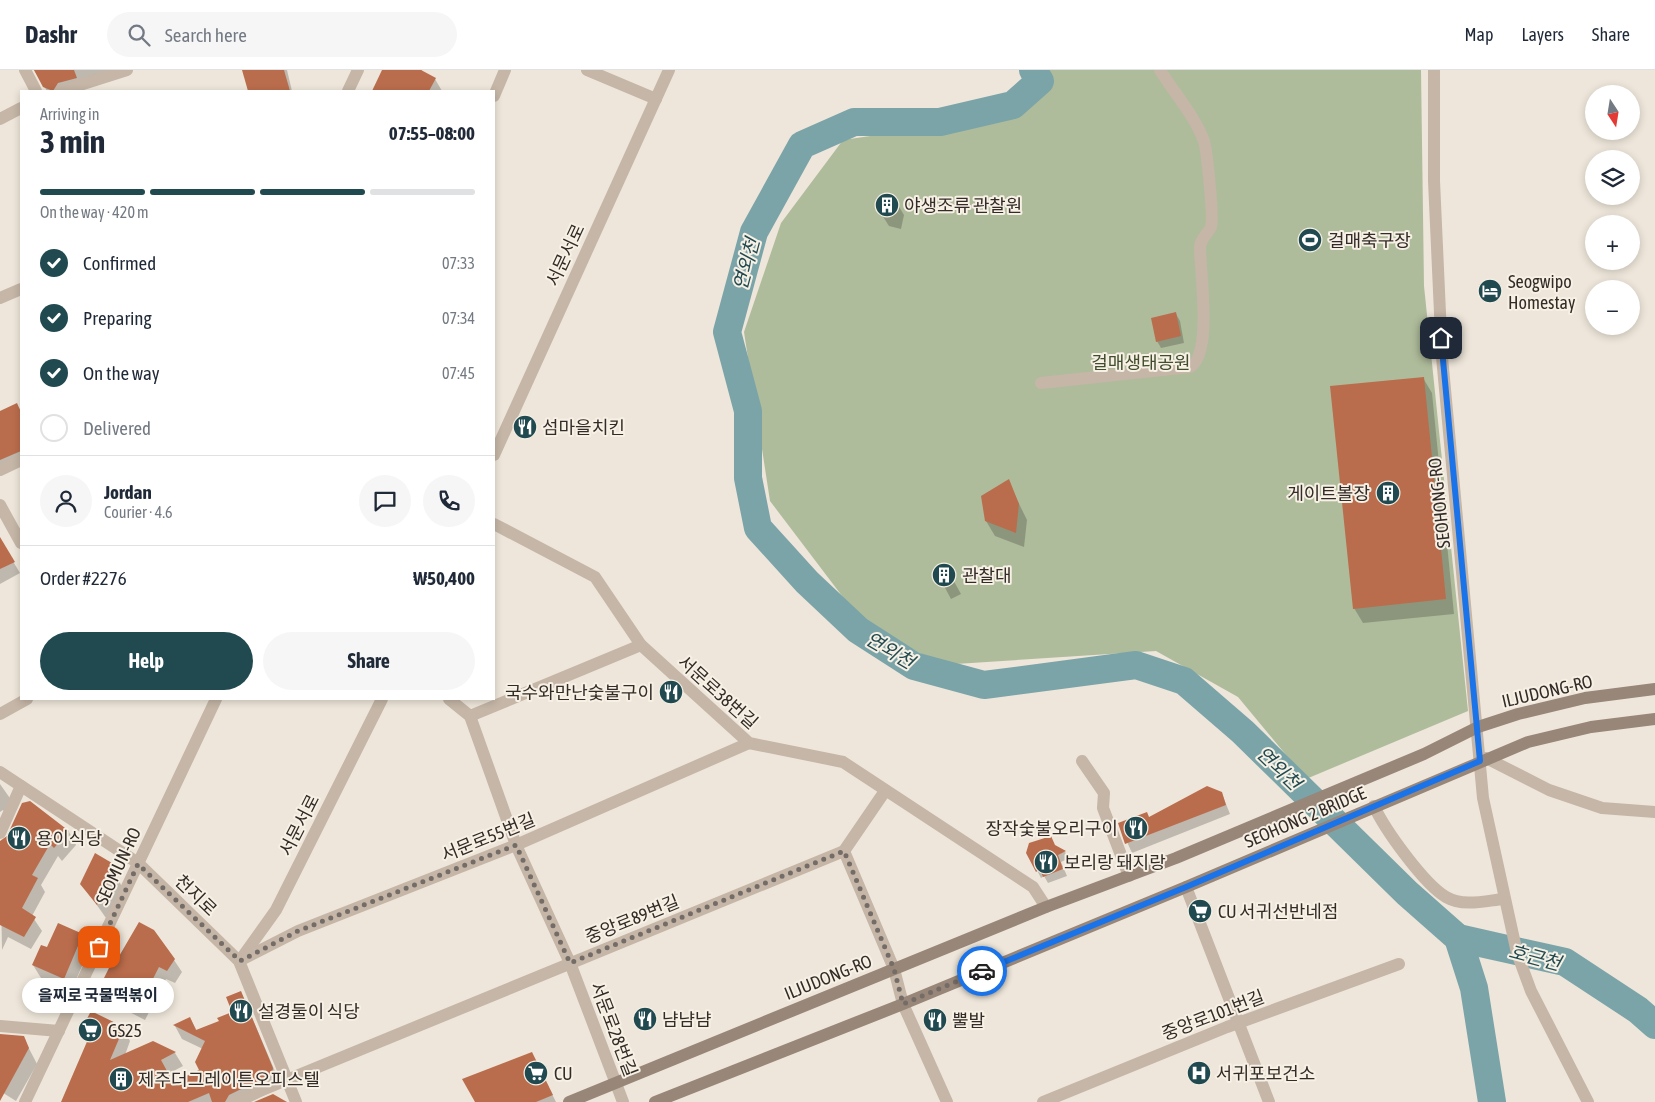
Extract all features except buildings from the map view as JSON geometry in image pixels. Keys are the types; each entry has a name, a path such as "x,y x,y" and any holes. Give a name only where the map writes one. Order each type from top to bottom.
{"main road":[{"name":"ILJUDONG-RO","path":"1424,754 1478,727 1518,714 1585,698 1655,689"},
{"path":"1483,760 1528,742 1582,729 1655,719"},
{"name":"SEOHONG 2 BRIDGE","path":"1176,858 1424,754"},
{"name":"SEOHONG 2 BRIDGE","path":"1186,887 1483,760"},
{"name":"ILJUDONG-RO","path":"570,1102 1046,907 1176,858"},
{"path":"655,1102 903,1004 1186,887"}],"street":[{"path":"24,70 35,90"},
{"path":"63,90 127,70"},
{"path":"348,90 358,70"},
{"path":"495,94 505,70"},
{"path":"587,70 656,99"},
{"name":"서문서로","path":"495,453 669,70"},
{"path":"1041,383 1190,367 1196,364 1200,356 1204,330 1200,244 1212,226 1206,149 1196,127 1160,70"},
{"name":"SEOHONG-RO","path":"1434,70 1434,181 1442,357 1478,727 1483,760 1483,798 1510,930 1523,972 1588,1102"},
{"path":"0,119 20,109"},
{"path":"0,298 20,289"},
{"path":"0,470 20,460"},
{"path":"0,505 20,541"},
{"name":"서문로38번길","path":"495,525 595,578 641,645 749,744 843,762 1033,887 1046,907"},
{"path":"450,700 470,716 641,645"},
{"path":"0,714 25,700"},
{"name":"SEOMUN-RO","path":"25,1102 216,700"},
{"name":"서문서로","path":"240,961 276,910 381,700"},
{"name":"서문로28번길","path":"470,716 516,845 570,963 623,1102"},
{"name":"서문로55번길","path":"240,961 298,931 516,845 749,744"},
{"path":"1483,760 1549,790 1602,808 1655,812"},
{"path":"1082,761 1104,794 1103,808 1129,876"},
{"name":"천지로","path":"0,772 138,864 240,961 296,1102"},
{"path":"0,833 21,786"},
{"path":"885,791 844,851 894,969 903,1004 947,1102"},
{"path":"1374,806 1381,822 1421,874 1446,897 1471,903 1503,898"},
{"name":"중앙로89번길","path":"233,1102 844,851"},
{"path":"1186,887 1269,1102"},
{"name":"중앙로101번길","path":"1043,1102 1238,1023 1399,964"},
{"path":"0,1026 59,1031"}],"green space":[{"name":"걸매생태공원","path":"1042,70 1421,70 1424,286 1468,711 1306,779 1238,697 1156,651 940,665 858,617 770,501 744,332 781,223 843,140 979,120 1048,85"}],"waterway":[{"name":"연외천","path":"1033,70 1040,81 1013,105 940,122 854,122 802,145 754,232 727,332 748,411 748,478 758,528 807,582 858,630 914,666 984,685 1136,665 1184,681 1243,732 1407,893 1458,938 1474,988 1492,1102"},
{"name":"호근천","path":"1458,938 1565,962 1638,1010 1655,1025"}],"way so far":[{"path":"99,947 138,864 240,961 298,931 516,845 570,963 844,851 894,969 903,1004 982,971"}],"place":[{"name":"야생조류 관찰원","path":"887,205"},
{"name":"걸매축구장","path":"1310,240"},
{"name":"Seogwipo Homestay","path":"1490,291"},
{"name":"섬마을치킨","path":"525,427"},
{"name":"게이트볼장","path":"1388,493"},
{"name":"관찰대","path":"944,575"},
{"name":"국수와만난숯불구이","path":"671,692"},
{"name":"장작숯불오리구이","path":"1136,828"},
{"name":"용이식당","path":"19,838"},
{"name":"보리랑 돼지랑","path":"1046,862"},
{"name":"CU 서귀선반네점","path":"1200,911"},
{"name":"을찌로 국물떡볶이","path":"99,947"},
{"name":"설경둘이 식당","path":"241,1011"},
{"name":"냠냠냠","path":"645,1019"},
{"name":"뿔발","path":"935,1020"},
{"name":"GS25","path":"90,1030"},
{"name":"CU","path":"536,1073"},
{"name":"서귀포보건소","path":"1199,1073"},
{"name":"제주더그레이튼오피스텔","path":"121,1079"}],"route":[{"path":"982,971 1186,887 1480,761 1441,338"}]}
